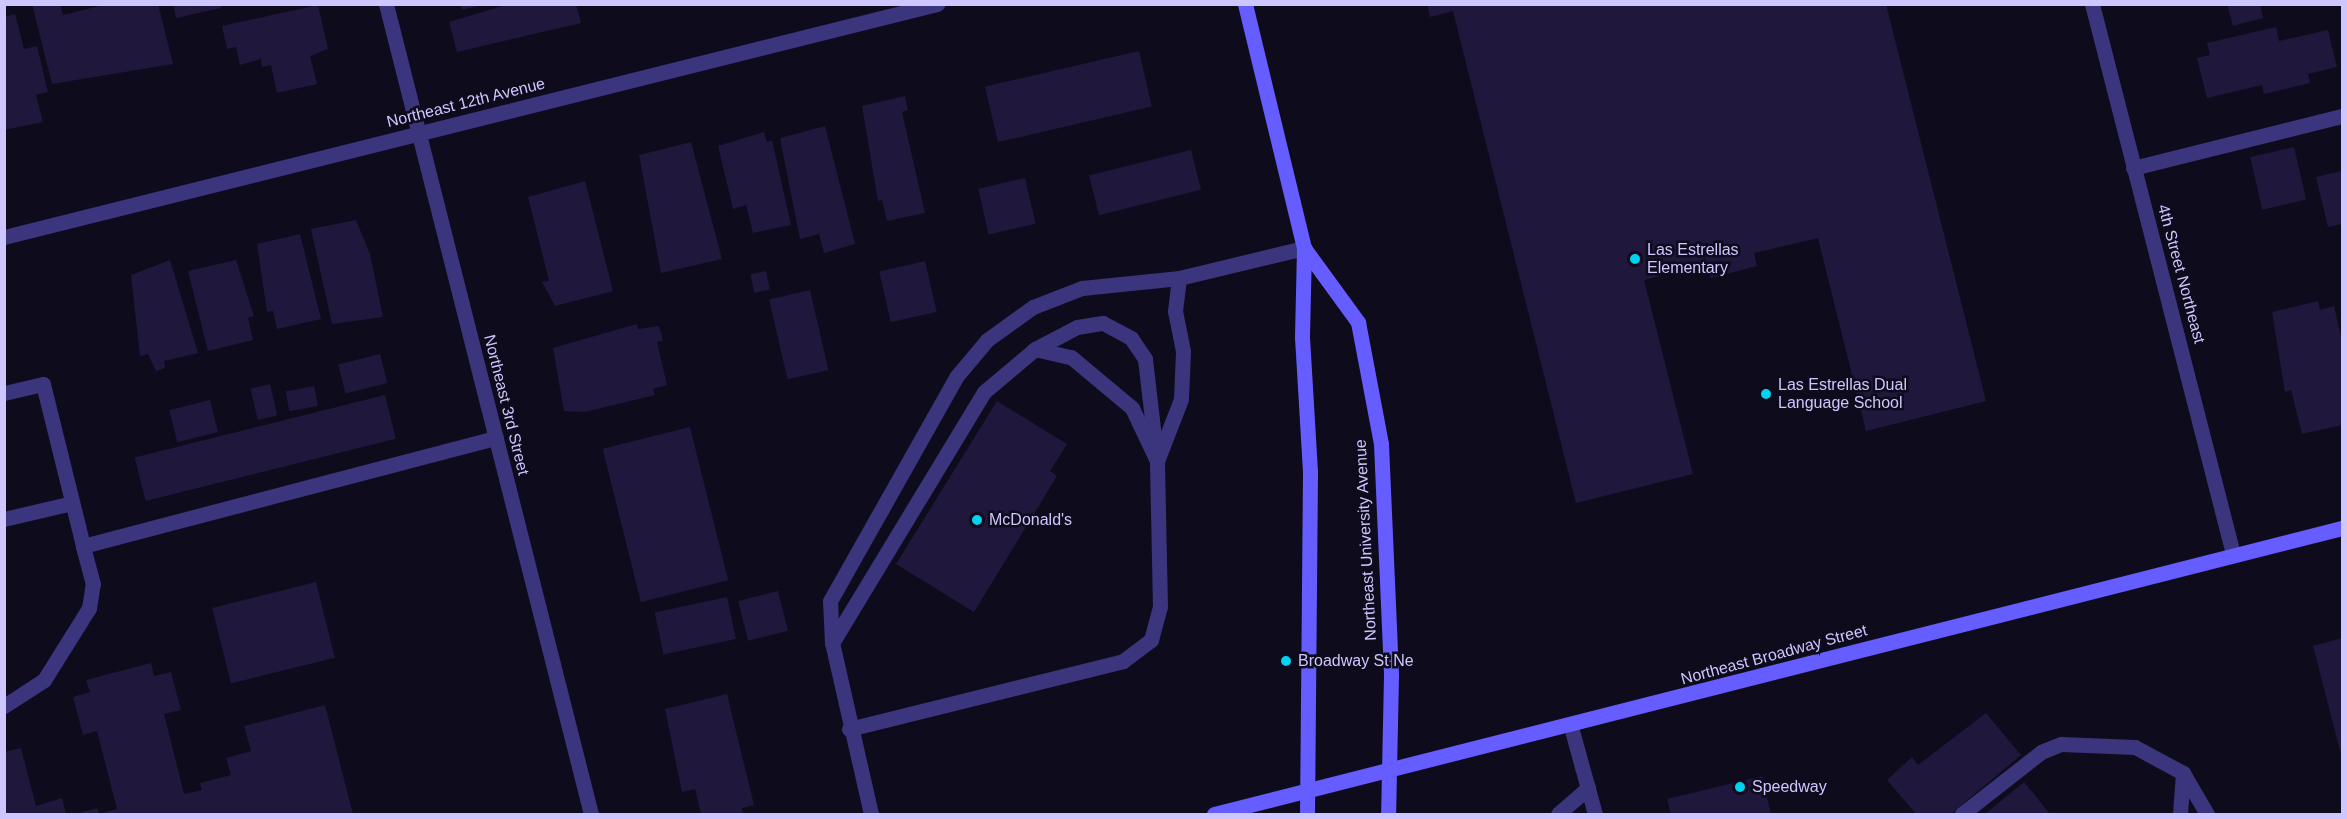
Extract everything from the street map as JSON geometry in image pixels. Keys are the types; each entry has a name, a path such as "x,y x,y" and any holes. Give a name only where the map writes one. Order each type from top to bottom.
{"main road":[{"name":"Northeast University Avenue","path":"1245,4 1304,248 1309,792 1307,814"},
{"name":"Northeast University Avenue","path":"1304,248 1358,322 1381,444 1391,676 1388,814"},
{"name":"Northeast Broadway Street","path":"1214,814 1572,727 2233,554 2343,528"}],"street":[{"name":"Northeast 3rd Street","path":"386,4 591,814"},
{"name":"Northeast 12th Avenue","path":"4,237 937,4"},
{"name":"4th Street Northeast","path":"2092,4 2233,554"},
{"path":"2133,168 2343,116"},
{"path":"871,814 849,729 832,643 830,601 956,377 987,340 1034,307 1082,288 1179,278 1304,248"},
{"path":"1156,461 1181,399 1183,351 1175,311 1179,278"},
{"path":"832,643 984,392 1035,349 1077,327 1103,323 1131,338 1145,360 1156,461 1160,607 1151,640 1124,661 849,729"},
{"path":"1035,349 1071,357 1132,408 1156,461"},
{"path":"4,393 43,384 93,584 89,608 44,680 4,706"},
{"path":"83,546 496,438"},
{"path":"4,519 72,503"},
{"path":"1572,727 1595,814"},
{"path":"1962,814 2041,752 2061,744 2135,747 2183,773 2207,814"},
{"path":"2180,814 2183,773"},
{"path":"1557,814 1588,788"}],"building":[{"path":"32,4 60,4 63,15 107,4 158,4 173,64 52,84"},
{"path":"173,4 220,4 221,8 176,18"},
{"path":"461,4 480,4 481,5 462,10"},
{"path":"509,4 576,4 581,23 457,52 449,22"},
{"name":"Las Estrellas Elementary","path":"1427,4 1886,4 1986,401 1866,431 1818,238 1754,253 1757,266 1711,278 1707,264 1644,280 1693,474 1576,503 1453,11 1430,17"},
{"path":"2227,4 2260,4 2263,18 2233,26"},
{"path":"318,5 328,49 310,56 317,84 277,93 271,65 262,67 261,59 240,65 236,47 227,49 222,26"},
{"path":"15,14 24,49 37,46 48,92 36,95 43,122 4,130 4,17"},
{"path":"2276,27 2279,41 2328,30 2337,67 2308,74 2310,83 2264,94 2262,85 2207,98 2197,58 2210,55 2207,43"},
{"path":"1139,51 1152,107 998,142 985,87"},
{"path":"905,96 908,110 902,112 925,213 887,221 882,200 878,201 862,106"},
{"path":"825,126 855,244 824,253 819,234 800,239 780,138"},
{"path":"764,132 767,142 772,140 791,225 753,233 746,205 733,209 718,146"},
{"path":"691,142 722,259 661,273 639,155"},
{"path":"2294,147 2306,200 2262,210 2250,157"},
{"path":"1191,150 1201,190 1099,215 1089,175"},
{"path":"2342,171 2342,224 2328,227 2316,177"},
{"path":"1025,178 1036,224 989,235 978,189"},
{"path":"585,181 613,291 555,306 542,282 549,281 528,197"},
{"path":"356,220 370,254 383,317 332,324 311,229"},
{"path":"300,234 321,319 277,329 273,311 267,312 257,244"},
{"path":"170,260 198,353 164,361 165,368 156,371 148,354 140,356 131,275"},
{"path":"236,260 254,316 248,318 253,340 208,351 188,271"},
{"path":"925,261 937,312 891,322 879,272"},
{"path":"766,271 770,290 754,293 750,274"},
{"path":"810,290 828,370 788,379 769,299"},
{"path":"2318,301 2320,310 2334,306 2342,341 2342,425 2302,434 2291,390 2285,392 2272,312"},
{"path":"637,324 638,329 659,326 663,341 657,342 667,385 653,389 655,395 585,412 564,411 553,348"},
{"path":"380,354 387,383 346,394 338,364"},
{"path":"270,384 277,415 258,420 251,388"},
{"path":"314,386 318,406 289,411 286,392"},
{"path":"385,395 396,439 146,501 135,457"},
{"path":"210,400 218,432 177,442 169,410"},
{"name":"McDonald's","path":"997,401 1067,444 1050,471 1057,476 974,612 896,564"},
{"path":"690,427 728,580 641,602 603,449"},
{"path":"316,582 335,658 231,684 212,608"},
{"path":"778,591 788,631 748,641 738,601"},
{"path":"727,597 736,639 664,654 655,612"},
{"path":"2342,638 2342,758 2313,646"},
{"path":"151,663 154,676 171,672 181,710 164,714 184,794 202,790 200,783 231,775 226,758 251,751 244,726 325,705 353,814 99,814 117,809 97,731 83,735 73,697 90,692 86,680"},
{"path":"727,694 754,805 742,808 743,814 701,814 695,789 682,792 665,709"},
{"path":"1986,713 2021,755 1951,814 1916,814 1887,780 1912,757 1918,765"},
{"path":"21,748 36,806 62,798 66,814 4,814 4,752"},
{"name":"Speedway","path":"1762,776 1771,814 1671,814 1667,799"},
{"path":"2024,782 2050,814 1985,814"},
{"path":"97,808 99,814 76,814"}],"place":[{"name":"Las Estrellas Elementary","path":"1635,259"},
{"name":"Las Estrellas Dual Language School","path":"1766,394"},
{"name":"McDonald's","path":"977,520"},
{"name":"Broadway St Ne","path":"1286,661"},
{"name":"Speedway","path":"1740,787"}]}
